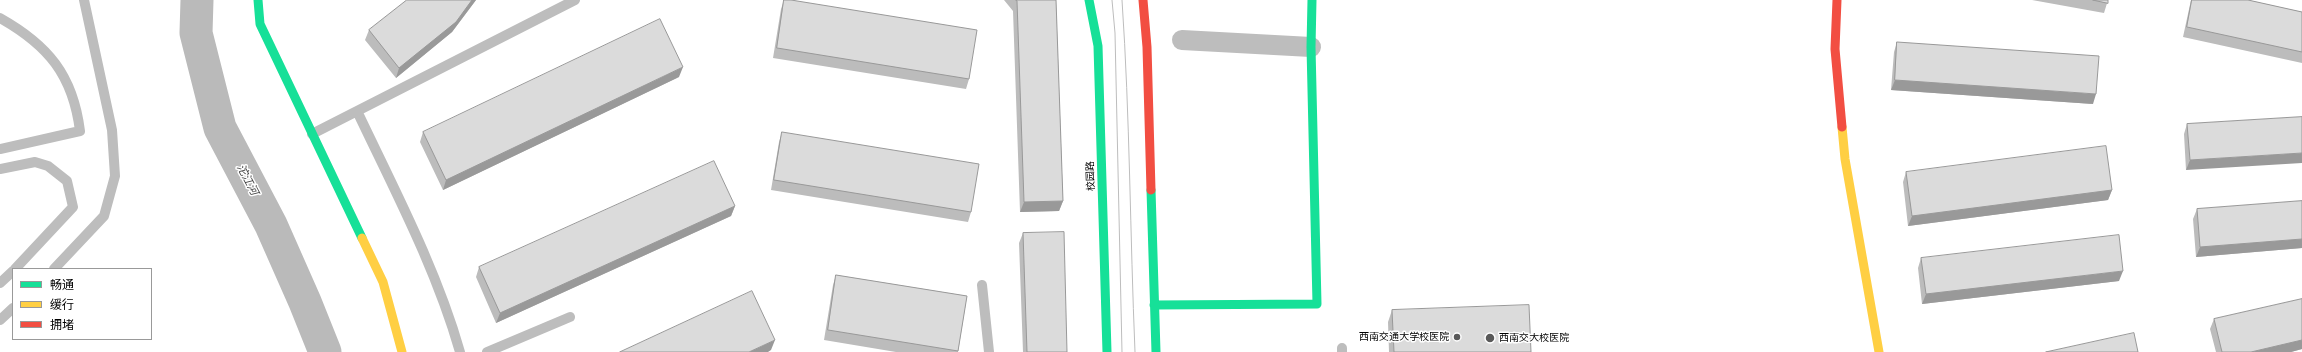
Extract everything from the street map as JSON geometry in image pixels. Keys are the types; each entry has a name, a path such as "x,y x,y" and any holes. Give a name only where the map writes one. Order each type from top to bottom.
{"street":[{"path":"258,0 260,24 383,282 402,352"},
{"name":"校园路","path":"1089,0 1098,46 1107,352"},
{"path":"1143,0 1147,47 1156,352"},
{"path":"1154,305 1317,304 1310,47 1312,0"},
{"path":"1837,0 1835,49 1845,159 1879,352"},
{"path":"1182,40 1310,47"}],"lane":[{"path":"55,268 104,216 115,176 112,130 84,0"},
{"path":"312,134 575,0"},
{"path":"0,18 31,37 48,52 65,76 75,102 80,131 0,149"},
{"path":"357,111 449,313 460,352"},
{"path":"0,169 35,162 48,166 67,181 73,207 16,268"},
{"path":"0,283 12,272"},
{"path":"982,285 989,352"},
{"path":"0,320 12,309"},
{"path":"487,352 570,317"}],"building":[{"path":"407,0 472,0 456,22 399,68 369,30"},
{"path":"784,0 977,30 969,79 777,48"},
{"path":"1016,0 1056,0 1063,201 1024,202"},
{"path":"2093,0 2108,0 2108,3"},
{"path":"2192,0 2248,0 2302,12 2302,52 2187,27"},
{"path":"660,19 683,67 446,180 423,132"},
{"path":"1897,42 2099,56 2096,94 1895,80"},
{"path":"2302,117 2302,153 2190,160 2187,124"},
{"path":"782,132 979,164 971,212 774,180"},
{"path":"2106,146 2112,190 1912,216 1906,172"},
{"path":"714,161 735,206 500,313 479,267"},
{"path":"2302,201 2302,239 2200,247 2197,209"},
{"path":"1064,232 1067,352 1027,352 1023,233"},
{"path":"2119,235 2123,271 1926,294 1921,258"},
{"path":"836,275 967,296 958,351 828,330"},
{"path":"752,291 775,340 749,352 620,352"},
{"path":"2302,299 2302,340 2251,352 2222,352 2214,319"},
{"name":"西南交通大学校医院","path":"1529,305 1531,352 1394,352 1392,310"},
{"path":"2134,333 2138,352 2046,352"}],"waterway":[{"name":"沱江河","path":"197,0 196,33 220,128 271,225 325,352"}],"tram line":[{"path":"1112,0 1115,33 1122,352"},
{"path":"1122,0 1127,88 1135,352"}],"traffic: fast":[{"path":"258,0 260,24 362,238"},
{"path":"1089,0 1098,46 1107,352"},
{"path":"1154,305 1317,304 1311,47 1312,0"},
{"path":"1151,190 1156,352"}],"traffic: slow":[{"path":"1842,127 1845,159 1879,352"},
{"path":"362,238 383,282 402,352"}],"traffic: jam":[{"path":"1143,0 1147,47 1151,190"},
{"path":"1837,0 1835,49 1842,127"}],"place":[{"name":"西南交通大学校医院","path":"1457,337"},
{"name":"西南交大校医院","path":"1490,338"}]}
